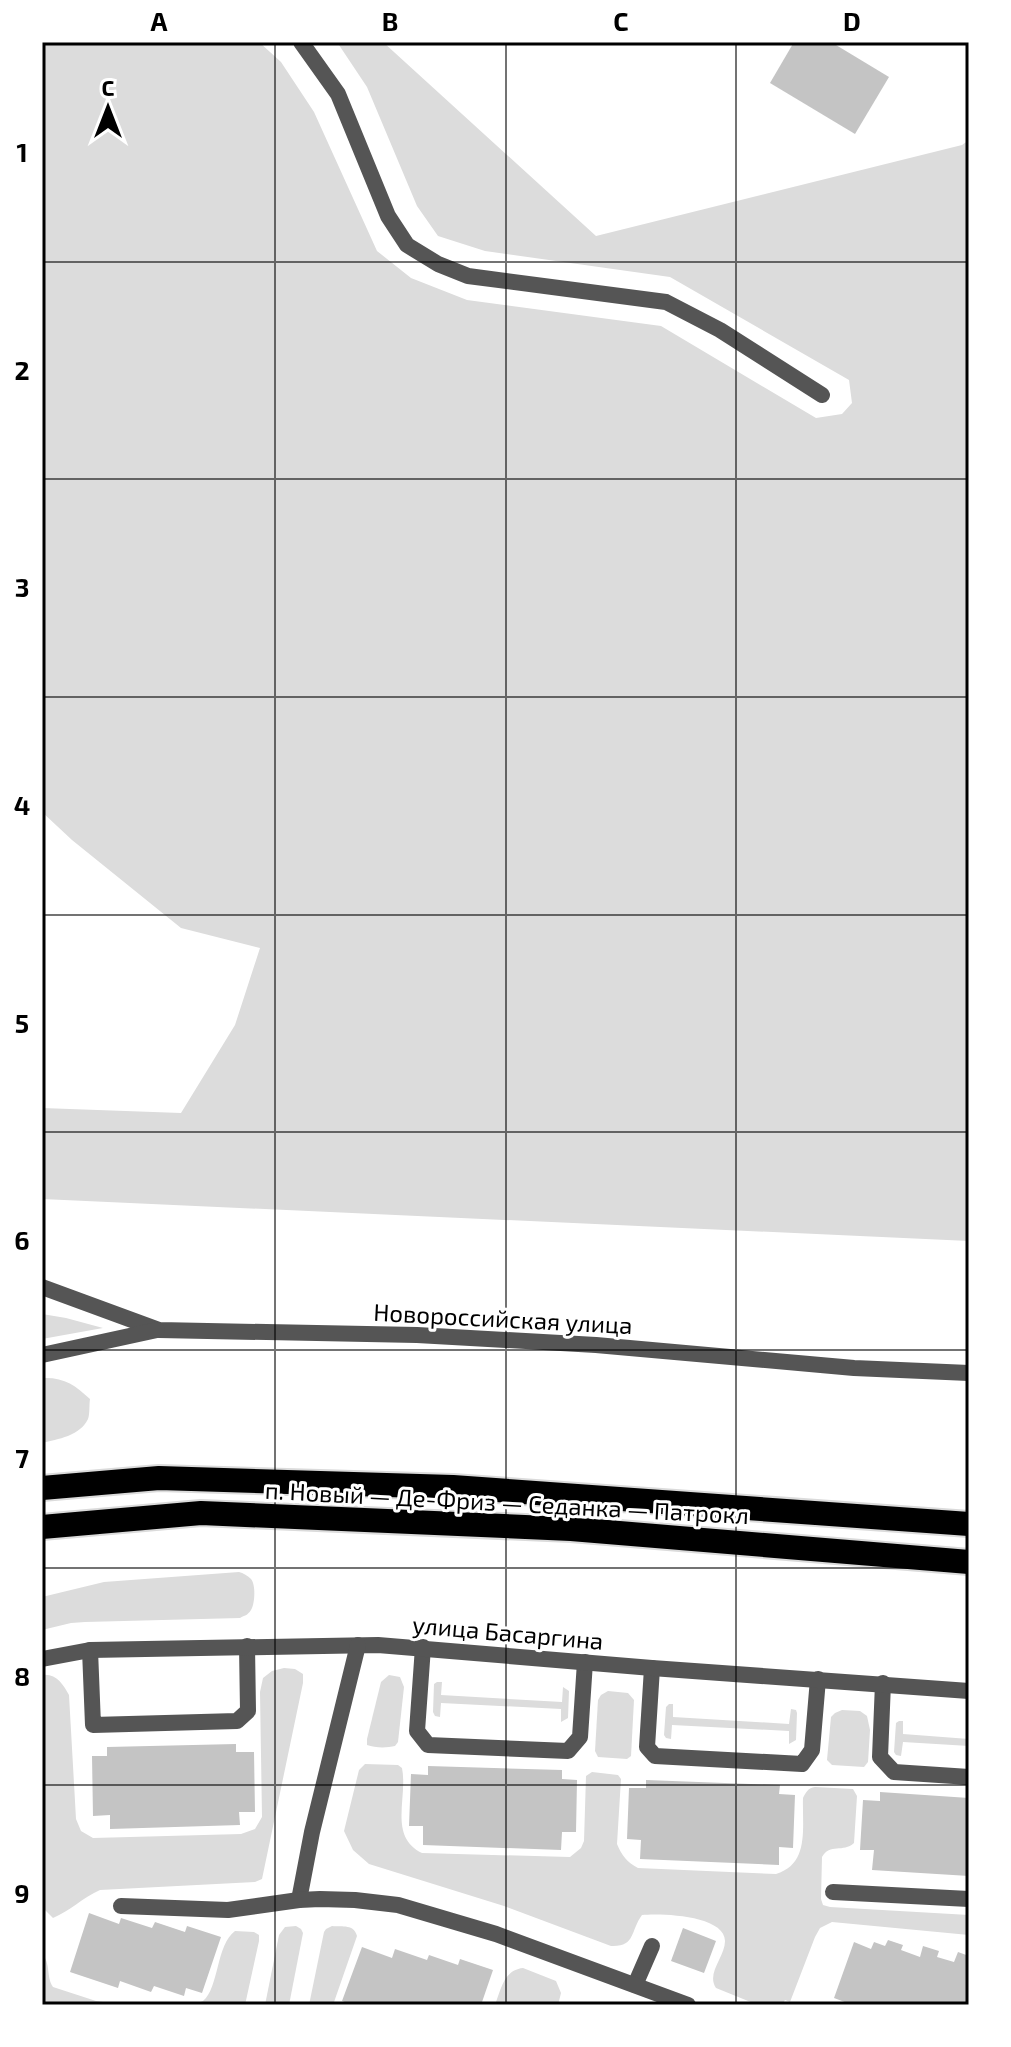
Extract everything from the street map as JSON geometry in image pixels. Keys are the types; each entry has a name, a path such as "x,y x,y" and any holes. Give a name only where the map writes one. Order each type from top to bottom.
{"highway":[{"name":"п. Новый — Де-Фриз — Седанка — Патрокл","path":"42,1488 159,1478 453,1487 969,1524"},
{"name":"п. Новый — Де-Фриз — Седанка — Патрокл","path":"42,1527 201,1513 571,1529 969,1562"}],"street":[{"path":"301,42 338,94 388,216 407,245 438,264 468,276 666,302 720,330 822,395"},
{"name":"Новороссийская улица","path":"42,1287 159,1330 417,1335 596,1345 854,1368 969,1373"},
{"path":"42,1355 159,1330"},
{"path":"299,1900 312,1832 358,1645"},
{"path":"90,1650 93,1725 237,1721 248,1711 247,1646"},
{"name":"улица Басаргина","path":"42,1659 90,1650 247,1646 423,1647 652,1668 969,1691"},
{"path":"423,1647 417,1731 428,1745 568,1751 580,1737 585,1662"},
{"path":"652,1668 647,1747 655,1756 802,1764 812,1750 818,1679"},
{"path":"883,1683 880,1757 894,1772 969,1777"},
{"path":"833,1892 969,1899"},
{"path":"121,1906 228,1910 299,1900 355,1900 398,1905 496,1934 688,2005"},
{"path":"635,1985 652,1946"}],"shaded area":[{"path":"42,42 259,42 281,62 314,112 377,251 411,278 467,300 661,326 816,418 842,414 852,403 849,380 670,277 485,251 438,236 417,206 367,87 337,42 383,42 596,236 962,145 969,140 969,1241 42,1199 42,1108 181,1113 235,1025 260,948 181,928 42,812"},
{"path":"42,1314 66,1318 103,1328 42,1339"},
{"path":"42,1378 69,1383 90,1399 88,1419 80,1429 68,1436 42,1443"},
{"path":"239,1572 251,1579 254,1586 251,1610 240,1618 85,1622 42,1630 42,1597 104,1582"},
{"path":"284,1668 303,1674 303,1683 262,1879 255,1882 100,1890 53,1918 45,1910 42,1897 42,1675 62,1683 69,1695 76,1819 81,1831 93,1838 241,1834 255,1829 262,1817 260,1692 263,1678 272,1671"},
{"path":"389,1675 400,1677 404,1687 398,1742 392,1747 370,1746 367,1739 381,1682"},
{"path":"442,1682 441,1695 562,1702 563,1687 569,1691 568,1718 561,1722 561,1709 441,1703 440,1717 435,1716 434,1684"},
{"path":"608,1691 628,1693 634,1700 631,1756 627,1759 598,1757 595,1751 598,1700"},
{"path":"673,1704 673,1717 789,1724 791,1709 796,1710 796,1740 789,1744 789,1731 672,1725 671,1739 666,1738 666,1707"},
{"path":"842,1710 860,1711 867,1716 870,1730 868,1762 864,1767 832,1765 827,1760 831,1717"},
{"path":"903,1721 903,1734 969,1739 969,1746 903,1742 901,1756 896,1755 896,1723"},
{"path":"365,1764 398,1765 402,1768 402,1827 405,1837 422,1853 570,1857 584,1841 586,1776 592,1772 618,1775 621,1779 617,1844 625,1858 638,1868 776,1874 787,1869 799,1853 803,1832 803,1798 808,1791 815,1787 853,1789 857,1796 854,1843 829,1850 822,1857 823,1905 969,1915 969,1935 832,1922 820,1928 815,1937 790,2002 785,2000 782,2005 758,2005 716,1988 714,1971 725,1941 722,1932 703,1921 676,1915 642,1915 629,1941 611,1946 504,1906 369,1864 353,1850 344,1831 359,1770"},
{"path":"296,1926 303,1933 289,2005 265,2005 279,1935 285,1927"},
{"path":"332,1926 351,1928 357,1936 333,2005 309,2005 324,1932"},
{"path":"235,1931 259,1935 245,2005 191,2005 203,2001 208,1995 224,1946"},
{"path":"42,1954 53,1987 96,2001 124,2005 42,2005"},
{"path":"523,1968 556,1981 561,1993 558,2005 495,2005 507,1976"}],"building":[{"path":"794,42 831,42 889,77 855,134 770,83"},
{"path":"236,1744 236,1752 254,1752 255,1812 239,1812 240,1825 110,1829 110,1815 93,1816 92,1756 107,1756 107,1747"},
{"path":"428,1766 562,1770 562,1779 577,1780 576,1832 562,1832 561,1850 423,1845 423,1826 409,1826 411,1774 428,1775"},
{"path":"646,1780 780,1785 779,1794 795,1795 793,1848 779,1847 779,1865 640,1859 641,1840 627,1839 629,1788 646,1788"},
{"path":"880,1792 969,1798 969,1876 872,1870 874,1850 860,1850 863,1800 880,1801"},
{"path":"89,1913 119,1924 121,1918 152,1928 155,1922 185,1932 187,1926 221,1937 202,1993 186,1988 184,1996 154,1986 151,1992 120,1981 118,1988 70,1972"},
{"path":"683,1928 716,1941 704,1973 671,1961"},
{"path":"888,1940 903,1945 901,1950 920,1957 923,1946 939,1951 937,1957 954,1962 958,1952 969,1956 969,2005 850,2005 834,1998 854,1942 871,1949 874,1942 885,1946"},
{"path":"362,1947 392,1958 395,1949 427,1960 429,1955 458,1965 460,1959 493,1970 481,2005 353,2005 342,2001"}]}
